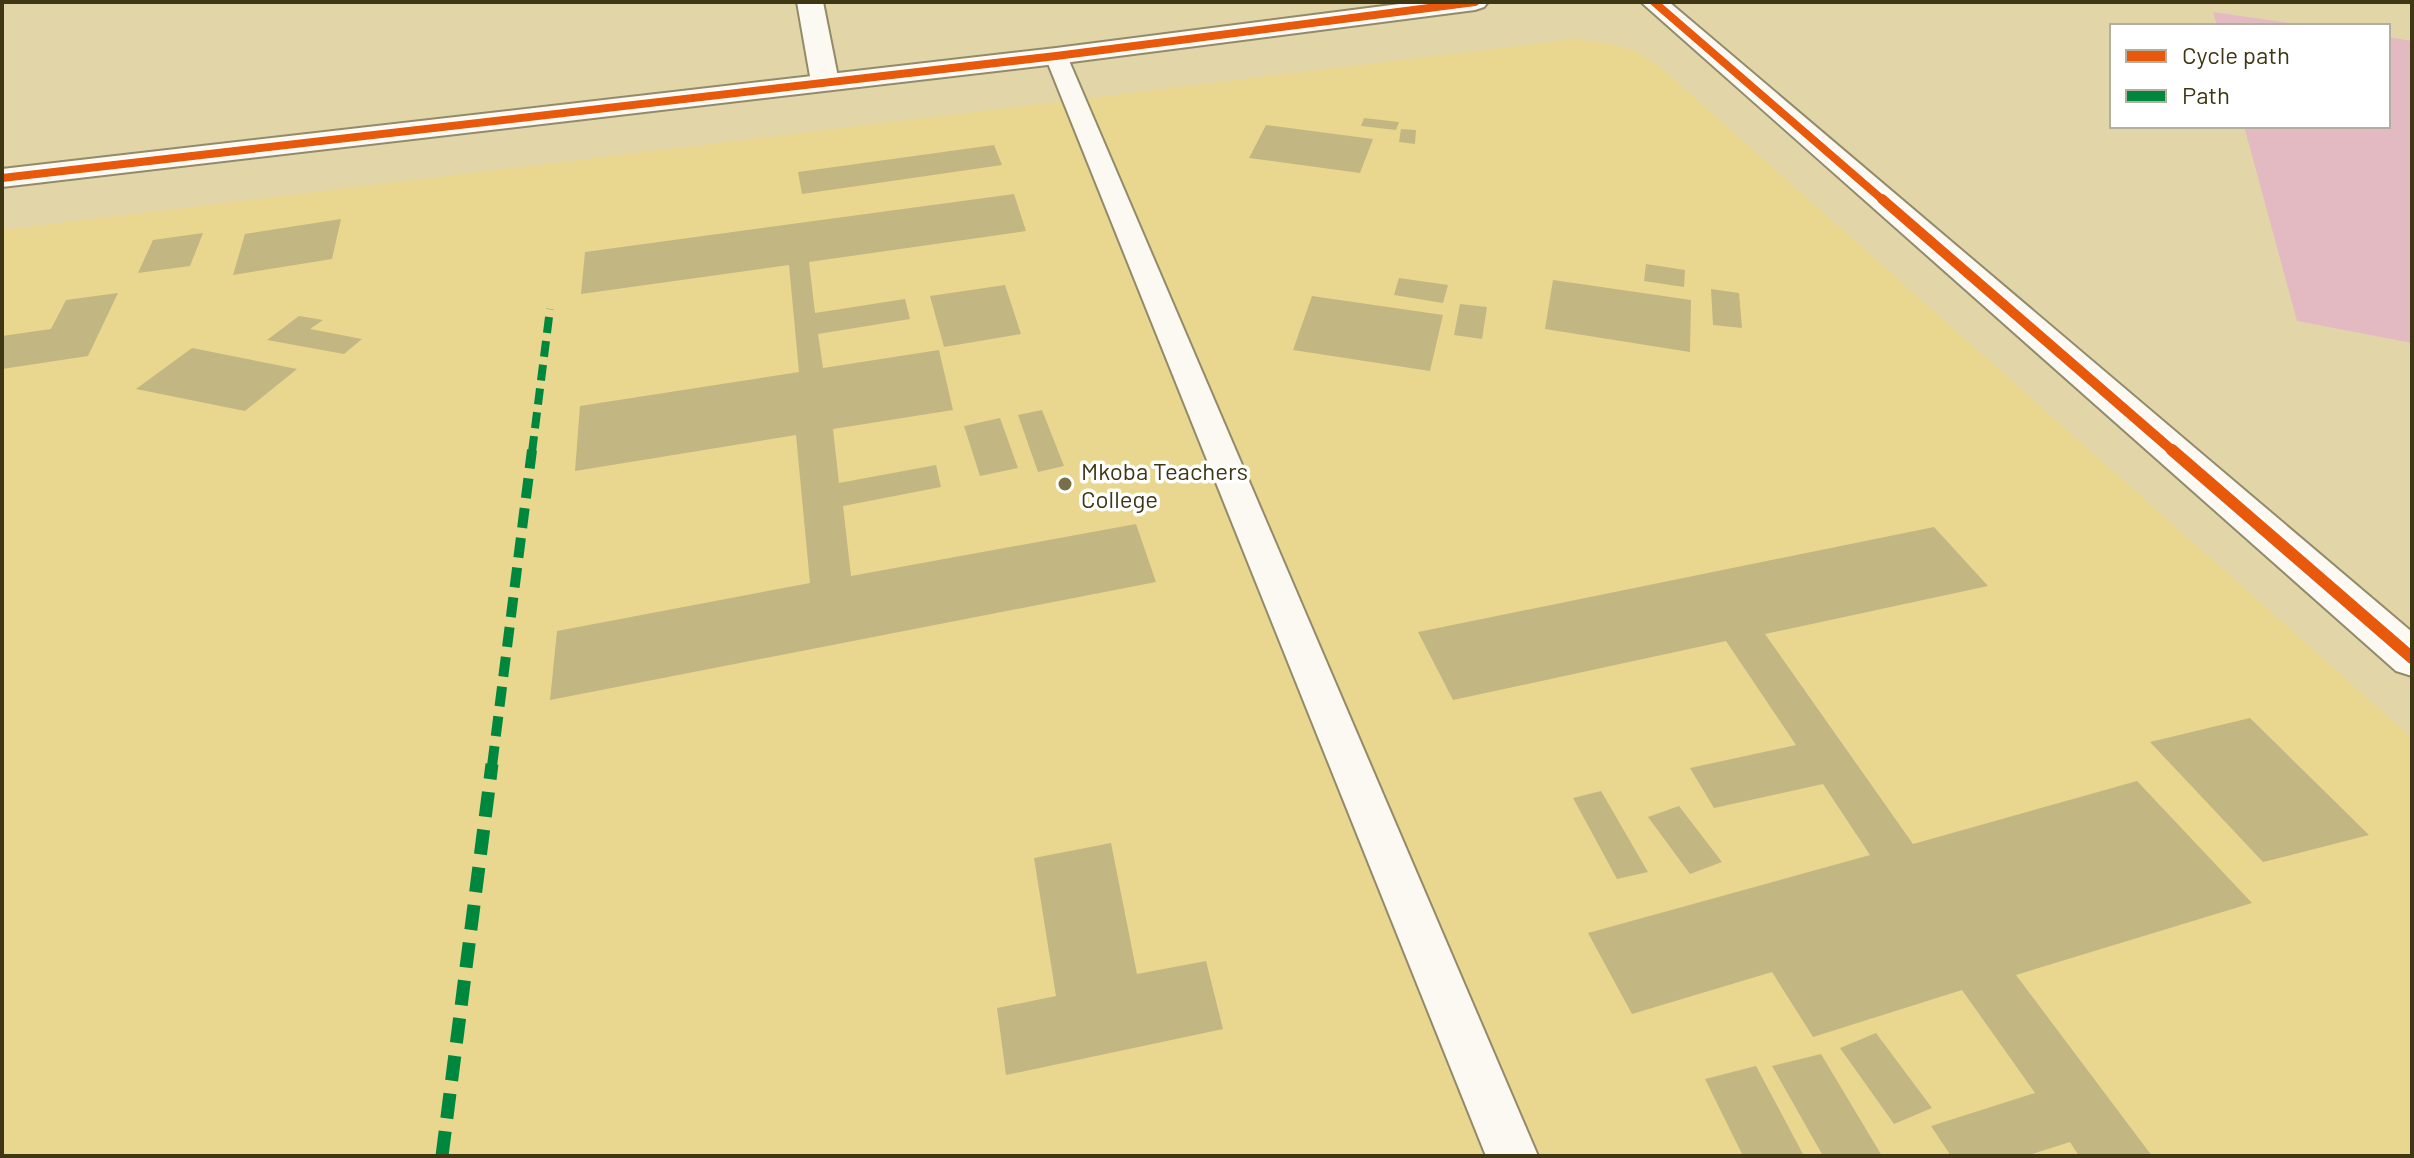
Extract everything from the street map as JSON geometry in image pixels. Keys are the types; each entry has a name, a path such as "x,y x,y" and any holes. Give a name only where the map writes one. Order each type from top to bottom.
{"street":[{"path":"810,2 825,82"},
{"path":"2,178 1056,56 1471,2"},
{"path":"1654,2 2412,658"}],"lane":[{"path":"1056,56 1512,1156"}],"shaded area":[{"path":"2213,12 2296,24 2216,24"},
{"path":"2390,37 2412,41 2412,343 2297,321 2245,128 2390,128"},
{"name":"Mkoba Teachers College","path":"1575,39 1635,51 1659,66 2412,738 2412,1156 2,1156 2,230"}],"building":[{"path":"1364,118 1399,122 1396,130 1361,126"},
{"path":"1266,125 1373,139 1360,173 1249,158"},
{"path":"1401,129 1416,130 1415,144 1399,142"},
{"path":"994,145 1002,165 802,194 798,172"},
{"path":"1014,194 1026,231 809,262 815,313 905,299 910,319 818,334 823,368 939,350 953,410 833,429 839,483 936,465 941,487 843,506 851,576 1136,524 1156,582 550,700 557,631 810,583 796,435 575,471 580,406 799,372 789,265 581,294 585,252"},
{"path":"341,219 332,259 233,275 245,234"},
{"path":"203,233 190,266 138,273 153,240"},
{"path":"1646,264 1685,270 1684,287 1644,281"},
{"path":"1399,278 1448,285 1443,303 1394,295"},
{"path":"1553,280 1691,300 1690,352 1545,329"},
{"path":"1005,285 1021,334 944,347 930,296"},
{"path":"1711,289 1739,293 1742,328 1713,325"},
{"path":"118,293 88,356 2,369 2,336 51,329 66,300"},
{"path":"1312,296 1443,315 1430,371 1293,350"},
{"path":"1460,304 1487,307 1482,339 1454,335"},
{"path":"299,316 323,320 310,329 362,339 344,354 267,340"},
{"path":"192,348 297,369 245,411 136,389"},
{"path":"1042,410 1064,466 1038,472 1018,415"},
{"path":"1000,418 1018,468 980,476 964,426"},
{"path":"1934,527 1988,586 1765,634 1913,844 2137,781 2252,903 2016,975 2152,1156 2079,1156 2070,1142 2026,1156 1951,1156 1931,1126 2035,1093 1962,990 1813,1037 1772,972 1632,1014 1588,933 1870,855 1823,784 1714,808 1690,768 1796,745 1726,641 1453,700 1418,632"},
{"path":"2250,718 2369,835 2263,862 2150,742"},
{"path":"1601,791 1648,872 1617,879 1573,798"},
{"path":"1679,806 1722,862 1690,874 1648,817"},
{"path":"1111,843 1137,974 1206,961 1223,1029 1006,1075 997,1008 1056,996 1034,858"},
{"path":"1876,1033 1932,1108 1894,1124 1840,1048"},
{"path":"1821,1054 1882,1156 1823,1156 1772,1066"},
{"path":"1756,1066 1804,1156 1743,1156 1705,1079"}],"marked path":[{"path":"442,1156 550,309"}],"cycle path":[{"path":"2,178 1056,56 1475,2"},
{"path":"1654,2 2412,658"}],"place":[{"name":"Mkoba Teachers College","path":"1065,484"}]}
